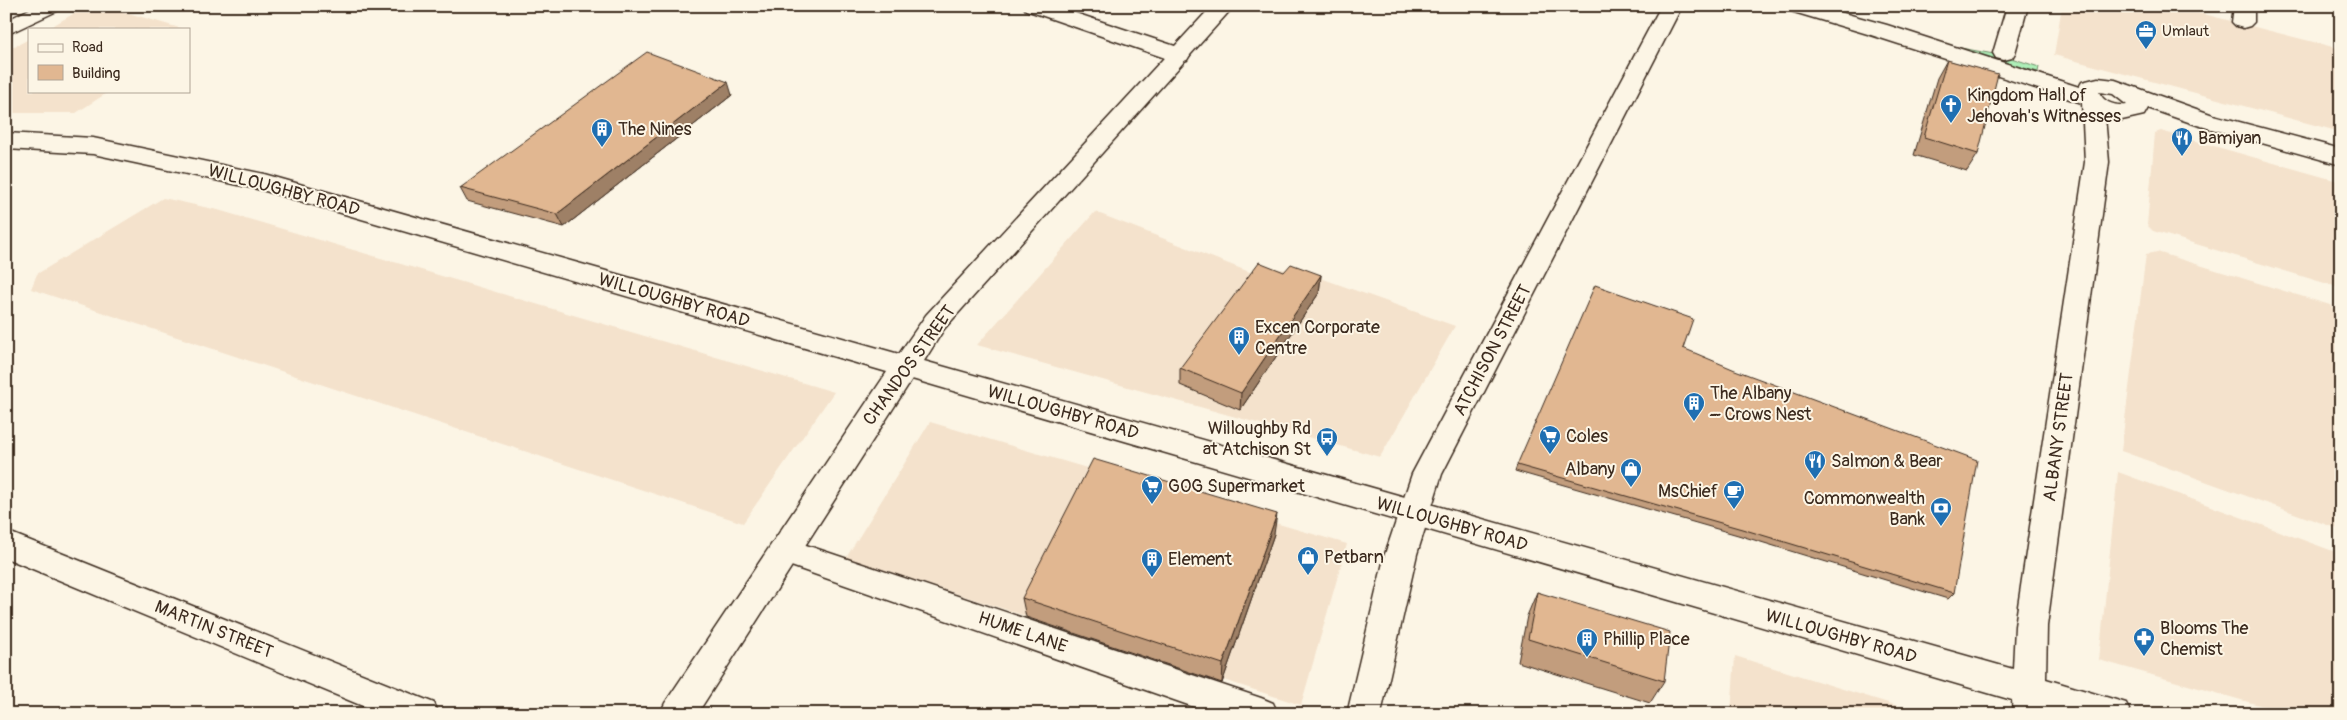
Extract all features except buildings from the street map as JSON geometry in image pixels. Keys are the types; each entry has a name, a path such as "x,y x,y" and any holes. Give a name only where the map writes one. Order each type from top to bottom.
{"street":[{"path":"6,29 52,6"},
{"path":"1033,6 1179,55"},
{"name":"CHANDOS STREET","path":"677,714 935,322 1224,6"},
{"name":"ATCHISON STREET","path":"1364,714 1401,554 1413,513 1431,465 1672,6"},
{"path":"1794,6 2093,95"},
{"path":"2004,53 2018,6"},
{"path":"1878,30 1931,38 2004,53 2093,95 2110,112 2131,105 2205,120 2341,157"},
{"name":"ALBANY STREET","path":"2029,702 2031,626 2097,162 2093,95"},
{"name":"ALBANY STREET","path":"2097,162 2131,105"},
{"name":"WILLOUGHBY ROAD","path":"6,141 93,146 264,182 1413,513 2029,702 2114,714"},
{"name":"MARTIN STREET","path":"6,544 422,714"},
{"name":"HUME LANE","path":"786,551 1260,714"}],"shaded area":[{"path":"87,6 104,6 180,28 49,28"},
{"path":"2062,6 2172,6 2341,49 2341,132 2054,55"},
{"path":"28,40 28,92 108,92 76,113 6,113 6,51"},
{"path":"2161,131 2341,182 2341,288 2153,231 2147,225 2155,133"},
{"path":"163,198 218,210 834,392 743,523 31,289 37,274"},
{"path":"1095,212 1265,278 1271,268 1301,271 1455,326 1380,457 977,345"},
{"path":"2157,252 2330,305 2341,316 2341,530 2121,451 2146,254"},
{"path":"930,422 1347,544 1301,705 846,558"},
{"path":"2118,472 2341,554 2341,714 2291,714 2099,660"},
{"path":"1735,656 1924,714 1731,714"}],"green space":[{"path":"1944,45 2005,56 2039,67 2038,72 1944,47"}],"place":[{"name":"Umlaut","path":"2146,50"},
{"name":"Kingdom Hall of Jehovah's Witnesses","path":"1951,124"},
{"name":"The Nines","path":"602,148"},
{"name":"Bamiyan","path":"2182,157"},
{"name":"Excen Corporate Centre","path":"1239,356"},
{"name":"The Albany – Crows Nest","path":"1694,422"},
{"name":"Coles","path":"1550,455"},
{"name":"Willoughby Rd at Atchison St","path":"1327,457"},
{"name":"Salmon & Bear","path":"1815,480"},
{"name":"Albany","path":"1631,488"},
{"name":"GOG Supermarket","path":"1152,505"},
{"name":"MsChief","path":"1734,510"},
{"name":"Commonwealth Bank","path":"1941,527"},
{"name":"Petbarn","path":"1308,576"},
{"name":"Element","path":"1152,578"},
{"name":"Blooms The Chemist","path":"2144,657"},
{"name":"Phillip Place","path":"1587,658"}]}
